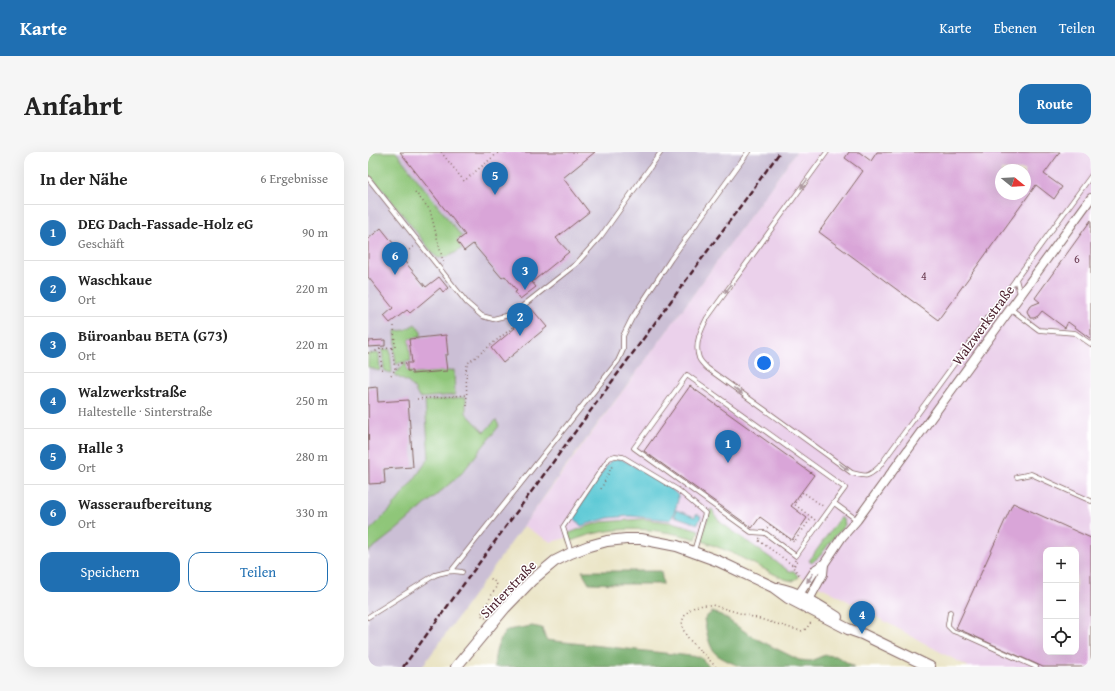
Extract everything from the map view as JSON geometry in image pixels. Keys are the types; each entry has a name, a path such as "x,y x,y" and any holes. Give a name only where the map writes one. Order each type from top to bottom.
{"street":[{"name":"Walzwerkstraße","path":"796,598 816,569 824,564 842,537 858,520 1091,198"},
{"name":"Sinterstraße","path":"456,667 505,608 531,581 555,561 589,546 607,541 626,539 656,541 677,546 718,561 773,588 786,597 796,598 807,603 848,629 862,634 930,667"},
{"name":"Walzwerkstraße","path":"807,603 823,574 824,564"}],"lane":[{"path":"368,178 467,303 482,316 493,319 509,315 520,308 576,264 601,236 661,152"},
{"path":"452,570 618,361 623,350 624,336 632,318 671,259 748,152"},
{"path":"827,152 707,318 699,334 697,348 699,359 707,368 852,473 862,476 871,475 879,467 1091,176"},
{"path":"368,184 375,188"},
{"path":"1016,279 1020,297"},
{"path":"1011,309 1039,330 1075,333 1091,344"},
{"path":"688,374 845,488 829,510 796,556 765,533 751,532 634,448 688,374"},
{"path":"572,553 563,526 609,458 615,456 623,457 678,490 705,513 694,552"},
{"path":"1016,477 1031,474 1091,501"},
{"path":"834,503 858,520"},
{"path":"368,617 435,576 452,570 462,572"},
{"path":"950,612 948,626 953,631 1036,667"}],"path":[{"path":"441,152 464,181 499,152"},
{"path":"415,192 430,210 448,278"},
{"path":"403,255 415,246"},
{"path":"467,406 466,368 468,364 516,325 509,315"},
{"path":"394,326 395,347 392,348 394,370"},
{"path":"368,353 372,353 380,349 392,348"},
{"path":"380,349 382,372"},
{"path":"391,375 400,364 407,363"},
{"path":"417,399 467,395"},
{"path":"601,488 612,468 615,456"},
{"path":"820,523 794,504 803,492 829,510"},
{"path":"798,559 794,566 758,540 770,525 794,542 812,517"},
{"path":"793,567 802,579"},
{"path":"486,618 481,615 497,585 490,578"},
{"path":"716,667 690,640 682,626 683,618 687,612 694,607 712,605 801,631 806,629 812,621"}],"shaded area":[{"path":"368,152 796,152 659,342 559,476 422,667 368,667"},
{"path":"796,152 1091,152 1091,667 969,667 835,594 723,537 667,528 620,524 551,542 523,526 659,342"}],"green space":[{"path":"368,152 396,152 462,237 457,241 462,248 454,254 448,256 438,258 435,256 384,191 368,174"},
{"path":"415,324 421,331 421,337 409,339 411,361 396,365 394,348 396,347 395,331 405,330"},
{"path":"390,349 391,373 385,371 384,369 382,350"},
{"path":"379,353 379,371 368,367 368,354"},
{"path":"404,364 407,364 407,371 412,371 413,374 454,370 455,395 419,398 409,383 394,375"},
{"path":"466,397 466,413 484,432 496,420 499,426 462,473 395,531 368,552 368,532 391,509 429,458 425,401"},
{"path":"711,509 720,522 789,571 794,571 799,577 793,581 784,579 730,552 700,540"},
{"path":"840,517 844,520 845,525 820,556 812,563 809,561"},
{"path":"643,519 676,523 699,530 696,539 664,532 632,529 601,532 569,542 567,534 585,527 602,522"},
{"path":"582,571 661,571 663,584 589,583"},
{"path":"712,612 721,615 753,637 799,660 810,661 825,655 836,656 855,667 739,666 718,656 711,647 704,619"},
{"path":"532,626 542,628 546,640 700,657 710,667 494,667 497,647 507,630"}],"water":[{"path":"621,459 627,462 676,493 678,496 678,501 671,520 630,516 608,518 581,526 573,516 574,513 610,461"},
{"path":"676,510 695,517 696,514 701,516 698,524 674,516"}],"building":[{"path":"400,152 595,152 563,178 589,212 556,238 569,252 532,282 536,287 520,299 515,292 517,291 505,276 502,278 473,244 464,251 457,241 465,235"},
{"path":"849,152 859,152 871,161 877,152 1060,152 1044,174 1062,187 1054,199 1036,185 1031,192 1031,164 995,164 995,200 1025,200 938,320 819,232 863,171 845,158"},
{"path":"1091,220 1091,339 1068,322 1065,328 1042,311 1038,316 1030,318 1027,311 1030,306 1040,302 1035,298"},
{"path":"381,228 397,248 395,250 426,287 439,277 448,288 443,292 440,288 410,313 407,310 390,323 384,316 393,308 368,277 368,239"},
{"path":"531,308 547,327 503,363 491,348 515,328 514,326 518,323 516,320"},
{"path":"446,335 448,355 445,355 447,371 412,374 412,371 407,371 407,363 412,363 409,339"},
{"path":"385,340 385,346 368,347 368,341"},
{"path":"690,386 814,475 791,506 807,518 792,540 760,517 752,528 644,451"},
{"path":"377,387 378,402 408,400 413,467 384,469 385,483 369,484 368,388"},
{"path":"1013,503 1091,538 1091,667 1043,667 956,628"}],"railway":[{"path":"403,667 780,152"}],"place":[{"name":"Halle 3","path":"495,195"},
{"name":"Wasseraufbereitung","path":"395,275"},
{"name":"Büroanbau BETA (G73)","path":"525,290"},
{"name":"Waschkaue","path":"520,336"},
{"name":"DEG Dach-Fassade-Holz eG","path":"728,463"},
{"name":"Walzwerkstraße","path":"862,634"}]}
